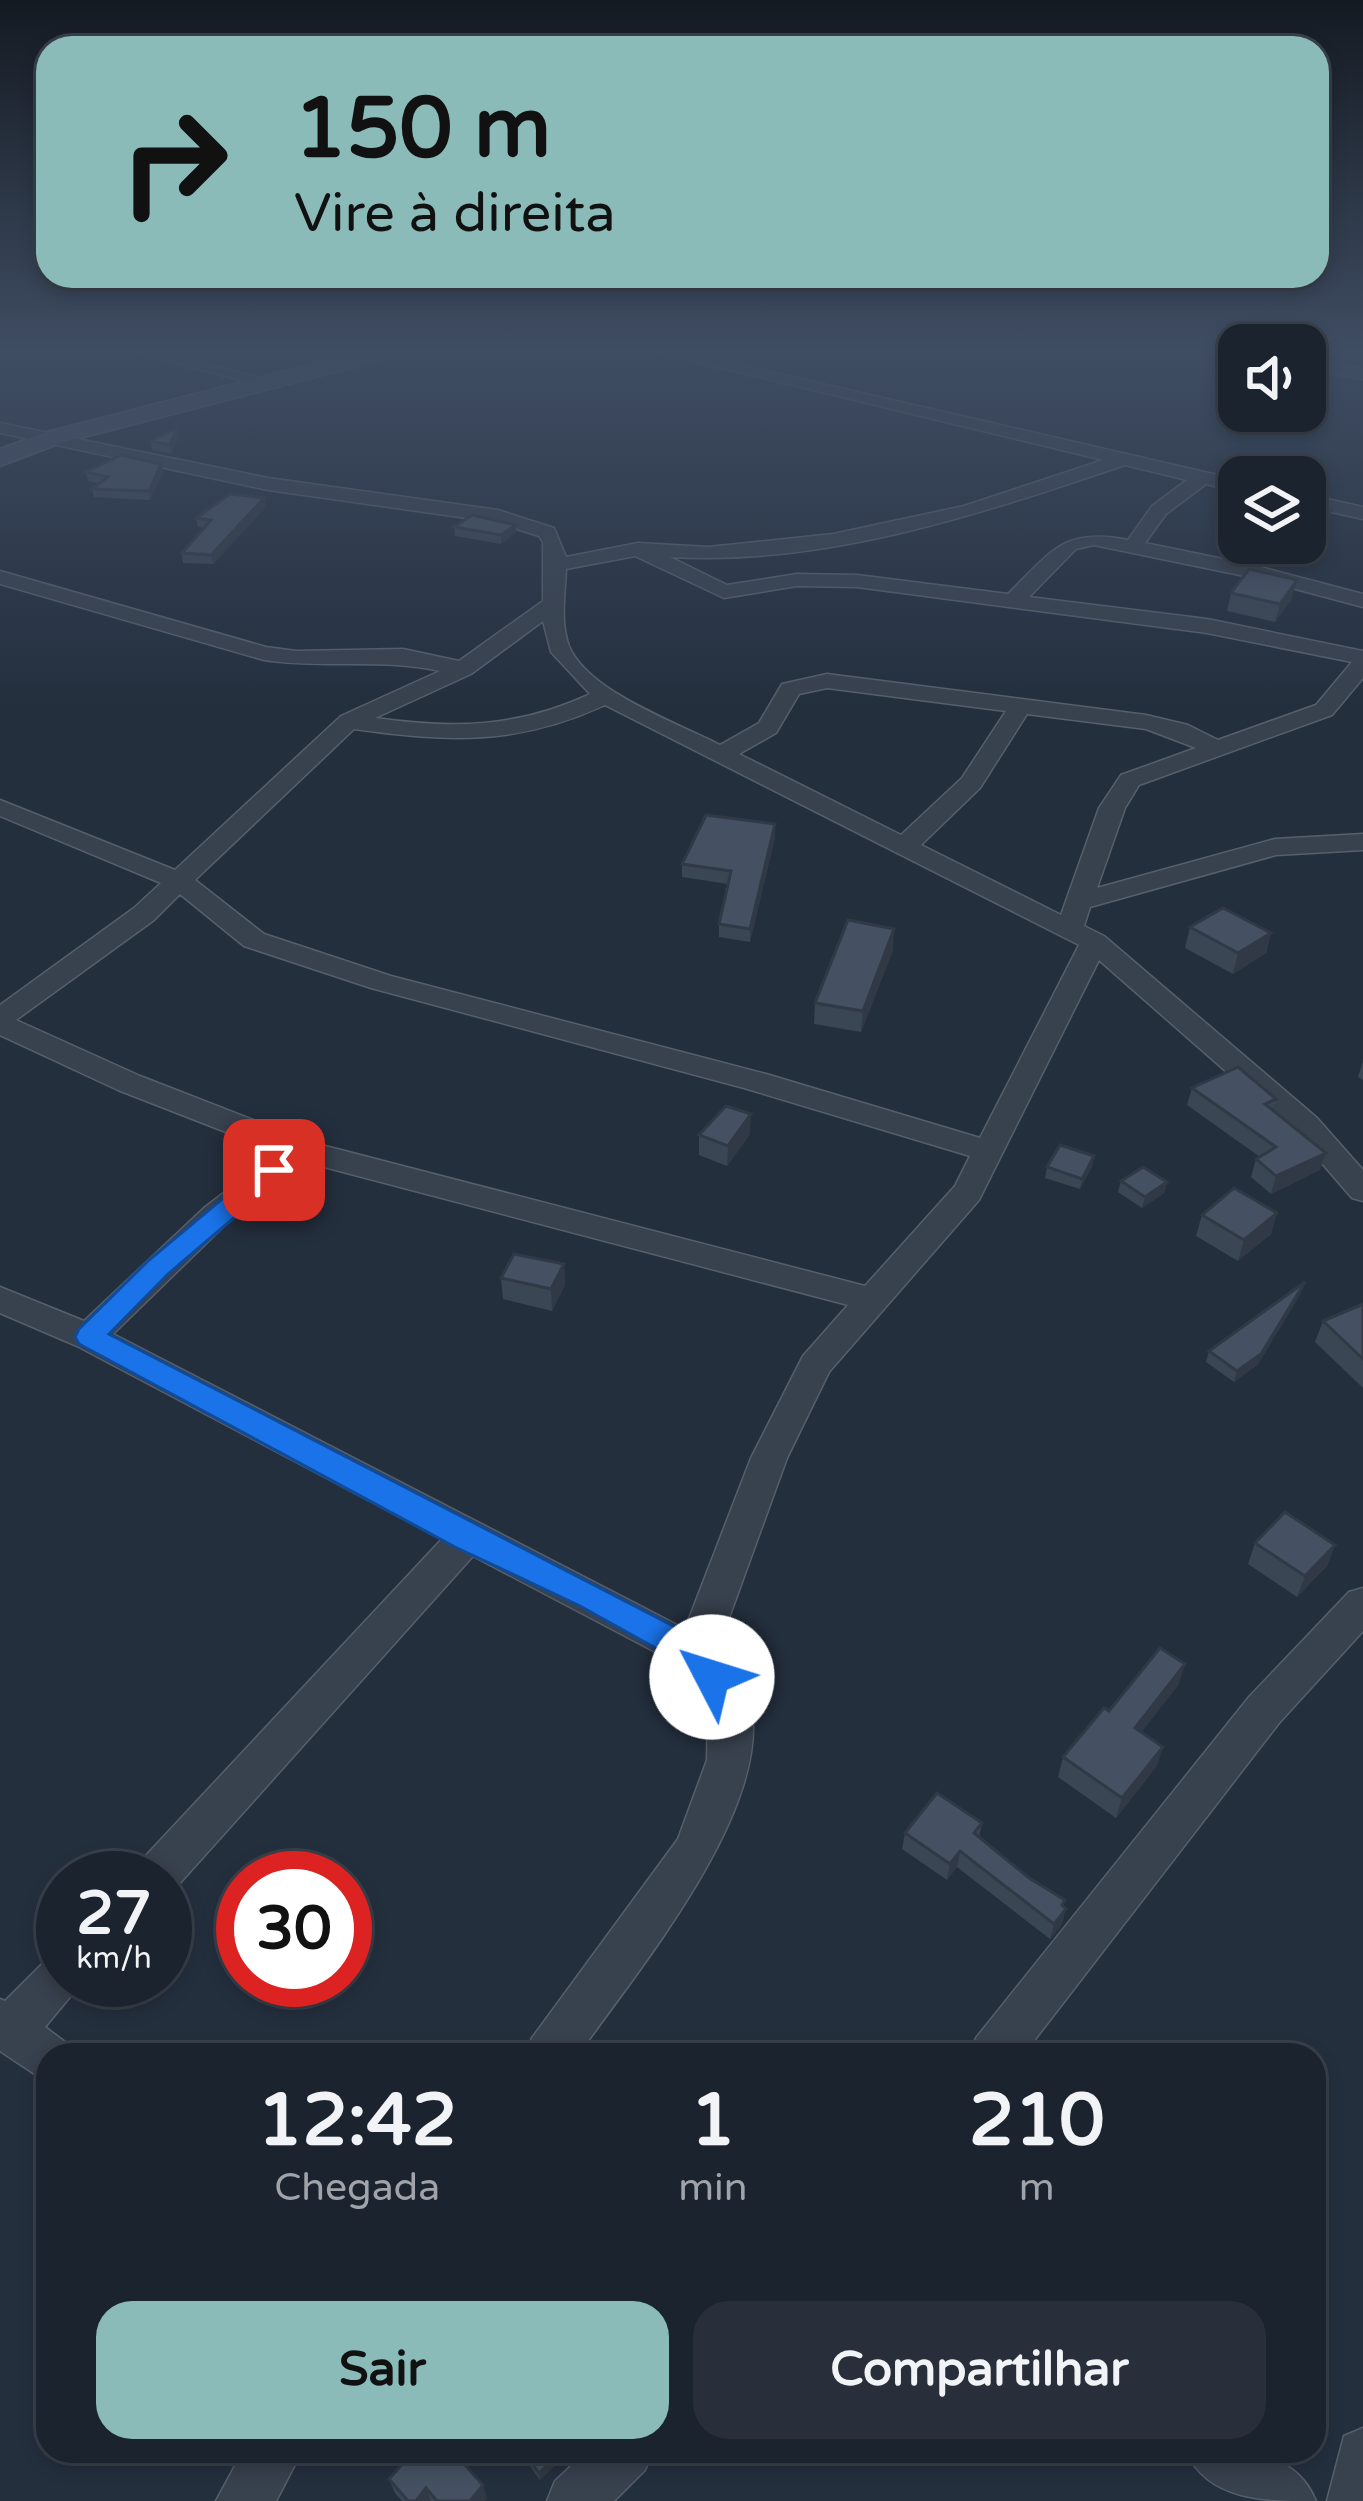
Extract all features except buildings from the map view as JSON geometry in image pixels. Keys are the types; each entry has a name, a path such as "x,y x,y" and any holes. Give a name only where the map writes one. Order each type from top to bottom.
{"street":[{"path":"201,470 515,520 547,532 557,549 550,606 559,646 605,696 904,846 1080,924 1330,1149 1363,1190"},
{"path":"556,565 638,549 708,553 801,544 940,518 1098,470"},
{"path":"1168,470 1218,481"},
{"path":"1134,545 1159,510 1202,478"},
{"path":"1326,505 1363,513"},
{"path":"1011,603 1069,545 1094,539 1257,572 1363,602"},
{"path":"638,549 724,592 797,580 857,581 1219,628 1363,661 1324,710 1130,780 1112,808 1068,986 991,1152 935,1234 869,1299 815,1365 778,1439 696,1654"},
{"path":"708,553 771,567 797,580"},
{"path":"0,577 264,653 296,658 403,656 463,669"},
{"path":"550,606 463,669 349,721 181,882 0,1021 129,1083 300,1150 869,1299"},
{"path":"721,754 759,736 781,698 806,682 1166,726 1218,750"},
{"path":"349,721 444,735 488,736 556,721 605,696"},
{"path":"904,846 977,781 999,751 1020,705"},
{"path":"0,807 181,882 254,940 381,982 755,1081 991,1152"},
{"path":"1080,924 1275,847 1363,842"},
{"path":"1330,1149 1363,1136"},
{"path":"89,1337 215,1216 300,1150"},
{"path":"0,1299 89,1337 466,1538 592,1597 696,1654 729,1700 728,1760 697,1850 558,2043"},
{"path":"180,1851 466,1538"},
{"path":"1002,2043 1264,1710 1363,1604"},
{"path":"36,1999 5,2026 36,2050"},
{"path":"1355,2501 1363,2455"},
{"path":"244,2501 268,2463"},
{"path":"575,2501 614,2463"},
{"path":"1231,2463 1288,2501"}],"route":[{"path":"274,1170 158,1267 89,1337 466,1538 592,1597 696,1654 712,1677"}]}
